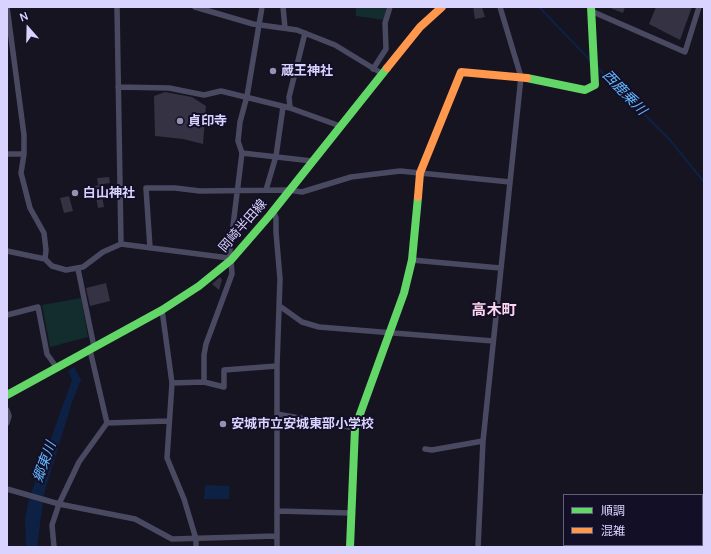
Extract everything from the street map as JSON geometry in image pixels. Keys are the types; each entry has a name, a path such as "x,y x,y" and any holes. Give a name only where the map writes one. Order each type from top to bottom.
{"street":[{"path":"7,7 10,61 24,135 24,154 21,174 30,208 44,233 46,250 45,258"},
{"path":"117,7 121,244"},
{"path":"199,7 260,24 305,33 335,45 381,74"},
{"path":"204,382 204,355 206,344 232,274 230,259 242,154 238,141 240,122 247,96 262,7"},
{"path":"283,7 285,28"},
{"path":"373,69 386,49 385,23 390,7"},
{"name":"岡崎半田線","path":"7,395 162,310 199,286 230,259 273,210 420,27 442,7"},
{"path":"478,547 483,441 520,77 500,7"},
{"path":"350,547 355,428 404,293 412,260 420,174 461,72 520,77 585,90 595,85 591,9 685,52 699,7"},
{"path":"290,108 289,97 305,33"},
{"path":"118,87 169,88 204,95 209,95 216,90 247,96 262,102 290,108 340,126"},
{"path":"266,190 276,156 283,107"},
{"path":"7,154 24,154"},
{"path":"242,154 276,156 312,161"},
{"path":"150,248 146,188 200,191 289,190 302,192 351,177 373,173 400,171 510,182"},
{"path":"273,210 276,218 281,307 277,366 277,547"},
{"path":"7,251 45,258 56,268 78,269 103,252 121,244 230,259"},
{"path":"412,260 500,268"},
{"path":"54,547 52,525 59,504 79,462 107,423 78,269"},
{"path":"7,315 38,307 47,354 57,368"},
{"path":"281,307 302,322 319,327 493,341"},
{"path":"162,310 172,383 168,422 167,458 184,499 196,539 196,547"},
{"path":"172,383 204,382 224,388 224,370 277,366"},
{"path":"7,410 9,416 7,423"},
{"path":"277,414 355,428"},
{"path":"107,423 168,422"},
{"path":"425,449 432,450 483,441"},
{"path":"7,488 59,504 135,520 172,539 277,536"},
{"path":"277,511 351,513"}],"green space":[{"path":"356,7 387,7 384,20 356,16"},
{"path":"81,298 88,337 50,347 42,305"}],"water":[{"name":"郷東川","path":"74,367 81,380 72,402 44,494 37,547 26,547 25,521 28,502 72,380 68,371"},
{"path":"205,485 230,486 229,499 204,499"}],"building":[{"path":"473,7 482,7 485,17 475,19"},
{"path":"608,7 625,7 623,13"},
{"path":"656,7 692,7 680,40 649,24"},
{"name":"貞印寺","path":"165,92 192,97 206,106 203,144 183,139 155,136 154,96"},
{"path":"109,177 110,183 98,185 97,178"},
{"path":"100,185 104,207 98,208 94,186"},
{"path":"69,196 73,211 64,213 60,198"},
{"path":"220,277 222,280 219,290 212,284"},
{"path":"106,283 110,301 90,306 86,288"}],"waterway":[{"name":"西鹿乗川","path":"539,7 591,61"},
{"name":"西鹿乗川","path":"597,67 670,140 704,182"}],"traffic: fast":[{"path":"527,78 585,90 595,85 591,7"},
{"path":"7,395 162,310 199,286 231,260 270,215 387,68"},
{"path":"350,547 355,428 404,293 412,260 418,197"}],"traffic: slow":[{"path":"387,68 420,27 442,7"},
{"path":"418,197 420,173 461,72 527,78"}],"place":[{"name":"蔵王神社","path":"273,71"},
{"name":"貞印寺","path":"180,121"},
{"name":"白山神社","path":"75,193"},
{"name":"安城市立安城東部小学校","path":"223,424"}],"district":[{"name":"高木町","path":"494,311"}]}
